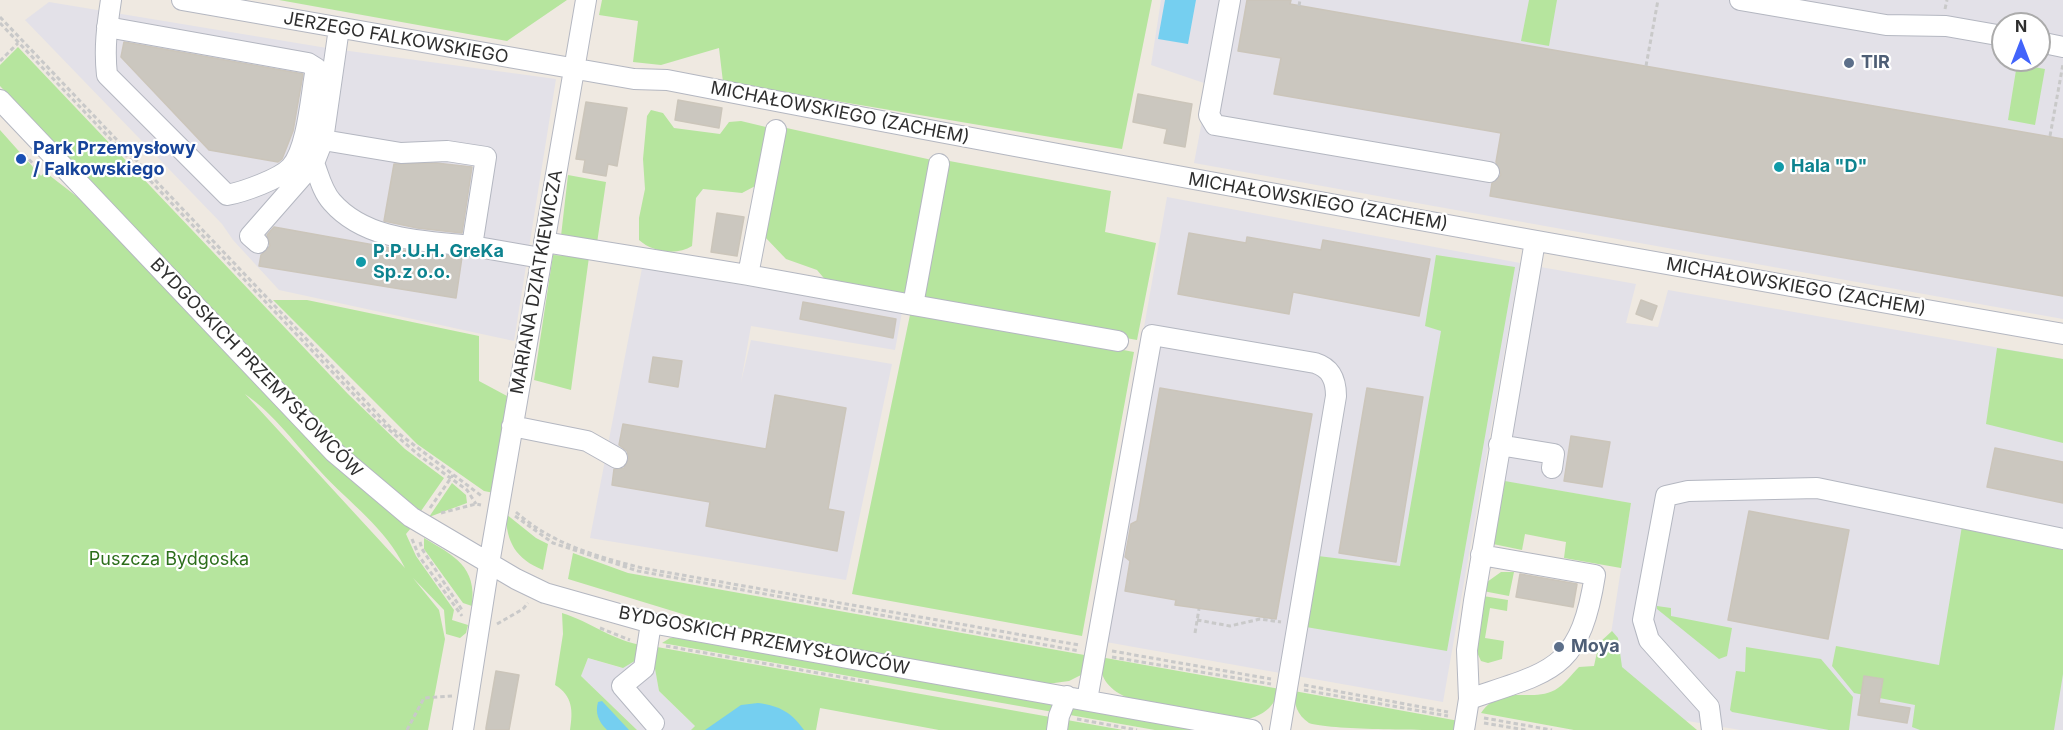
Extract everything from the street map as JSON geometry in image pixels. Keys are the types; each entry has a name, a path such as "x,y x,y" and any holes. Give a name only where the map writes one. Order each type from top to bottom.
{"street":[{"path":"107,27 308,63 316,68 299,154 290,169 244,192 227,195 107,75 104,52 107,27 111,0"},
{"name":"JERZEGO FALKOWSKIEGO","path":"182,0 574,69"},
{"name":"MARIANA DZIATKIEWICZA","path":"463,730 489,564 586,0"},
{"path":"1230,0 1209,115 1215,125 1489,172"},
{"path":"1740,0 1886,26 1946,26 1991,34"},
{"path":"258,243 250,236 314,163 323,140 339,28"},
{"name":"MICHAŁOWSKIEGO (ZACHEM)","path":"574,69 649,81 667,80 958,136 1535,241 2063,334"},
{"name":"BYDGOSKICH PRZEMYSŁOWCÓW","path":"0,100 334,452 411,517 489,564 544,593 651,622 1252,730"},
{"path":"748,275 776,130"},
{"path":"323,140 401,153 447,151 486,157 472,246"},
{"path":"314,163 330,201 358,223 378,232 408,239 543,250 748,275 1118,341"},
{"path":"913,305 939,165"},
{"path":"1481,555 1595,575 1584,626 1570,651 1551,669 1466,716 1467,650 1481,555 1499,445 1535,241"},
{"path":"1087,700 1152,335 1316,363 1325,367 1332,375 1336,396 1280,730"},
{"path":"513,426 587,441 616,458"},
{"path":"1499,445 1554,454 1552,468"},
{"path":"1712,730 1709,707 1649,640 1643,620 1666,496 1688,491 1817,488 2063,539"},
{"path":"651,622 644,668 622,686 654,723"},
{"path":"1057,730 1059,716 1067,696"}],"path":[{"path":"1299,6 1300,0"},
{"path":"1646,66 1658,0"},
{"path":"0,18 379,421 420,456 467,490 476,504 499,506 507,504 545,535 596,555 642,568 1096,651 1552,730"},
{"path":"0,23 20,41 390,427 499,506"},
{"path":"0,61 20,41"},
{"path":"2050,136 2063,64"},
{"path":"1195,633 1199,609"},
{"path":"1197,620 1230,626 1263,619 1298,625"},
{"path":"407,730 424,698 450,696 468,698"},
{"path":"1466,716 1526,730"}],"shaded area":[{"path":"1161,0 2063,0 2063,319 1194,163 1207,95 1204,83 1151,65"},
{"name":"P.P.U.H. GreKa Sp.z o.o.","path":"49,2 327,48 556,79 514,341 279,290 233,240 222,224 25,20"},
{"path":"1167,197 1520,263 1443,702 1089,639"},
{"path":"1535,266 1636,284 1626,323 1658,327 1668,290 2063,359 2063,730 1740,730 1600,706 1631,503 1489,479"},
{"path":"642,268 902,312 895,350 751,326 741,382 751,340 892,364 846,580 590,538"},
{"path":"588,658 622,668 635,659 654,662 659,691 695,726 691,730 637,730 581,676"}],"green space":[{"path":"279,0 567,0 507,41"},
{"path":"602,0 1152,0 1122,149 723,82 719,48 661,65 633,62 638,21 599,15"},
{"path":"1529,0 1557,0 1549,46 1521,41"},
{"path":"18,47 348,394 405,449 444,478 421,511 366,468 323,427 0,86 0,65"},
{"path":"2016,72 2044,72 2035,125 2008,120"},
{"path":"651,110 663,113 674,128 720,134 729,122 741,121 766,127 768,137 759,184 742,193 703,189 696,198 692,246 679,251 658,250 639,240 639,218 645,189 643,159 647,116"},
{"path":"782,127 932,160 909,296 828,283 817,270 786,259 764,236"},
{"name":"Puszcza Bydgoska","path":"0,130 41,176 45,172 80,199 327,459 411,528 406,534 416,556 454,610 452,620 468,625 466,633 460,638 446,634 444,610 413,578 439,610 445,639 428,730 0,730","holes":["245,394 256,402 388,540 405,568"]},
{"path":"944,160 1111,191 1105,232 1156,243 1137,340 921,301"},
{"path":"568,175 606,182 597,243 561,236"},
{"path":"553,255 589,257 571,390 534,380"},
{"path":"1436,255 1515,267 1447,651 1306,627 1318,556 1400,566 1441,331 1425,326"},
{"path":"273,300 307,300 479,336 479,381 507,396 494,493 484,491 417,444"},
{"path":"911,310 1134,352 1082,636 852,594"},
{"path":"1997,348 2063,359 2063,443 1986,424"},
{"path":"1499,480 1631,503 1621,568 1564,558 1566,542 1525,534 1522,550 1493,544"},
{"path":"452,483 466,495 467,503 429,517"},
{"path":"506,514 536,538 548,544 543,570 526,561 514,548 508,533"},
{"path":"1962,526 2063,550 2063,674 2054,730 1920,730 1912,727 1915,705 1854,693 1832,666 1836,646 1939,665"},
{"path":"424,538 454,557 467,572 473,592 472,606 463,603 424,549"},
{"path":"573,553 628,573 1090,656 1081,675 1069,681 1047,684 725,627 568,579"},
{"path":"1501,572 1514,572 1509,596 1483,591 1487,582"},
{"path":"1483,596 1508,600 1507,611 1490,608 1485,638 1504,641 1502,659 1488,663 1481,661 1475,648"},
{"path":"1657,606 1671,608 1671,616 1732,628 1727,656 1719,659 1657,609"},
{"path":"562,613 618,638 640,645 638,659 623,668 588,658 581,676 637,730 570,730 570,704 565,694 555,685 563,634"},
{"path":"1612,631 1618,638 1622,667 1697,730 1574,730 1481,713 1489,704 1507,696 1536,695 1555,690 1579,667 1594,666 1599,643"},
{"path":"670,638 1197,730 1155,730 662,643"},
{"path":"657,647 1123,730 939,730 820,708 816,730 691,730 695,726 659,691 654,663"},
{"path":"1746,647 1821,659 1853,697 1849,730 1829,730 1732,712 1730,710 1736,671 1745,672"},
{"path":"1100,657 1280,689 1269,708 1249,719 1130,699 1111,688 1107,683 1101,672"},
{"path":"1294,691 1459,721 1454,730 1336,727 1309,723 1299,713"}],"water":[{"path":"1165,0 1196,0 1188,44 1158,39"},
{"path":"602,701 629,730 607,730 599,720 597,713 598,702"},
{"path":"758,703 784,711 804,730 705,730 741,705"}],"building":[{"name":"Hala \"D\"","path":"1247,0 1291,0 1290,4 2063,139 2063,296 1490,196 1492,183 1501,175 1496,162 1501,133 1274,94 1281,58 1238,51"},
{"path":"124,42 303,74 293,131 282,159 278,162 209,150 121,57"},
{"path":"1138,94 1192,104 1185,147 1164,143 1167,129 1133,122"},
{"path":"678,100 722,108 719,128 675,120"},
{"path":"586,102 627,108 617,166 608,164 606,176 583,172 585,160 576,159"},
{"path":"436,163 472,167 462,233 417,228 384,221 394,164"},
{"path":"717,213 744,217 737,256 711,252"},
{"name":"P.P.U.H. GreKa Sp.z o.o.","path":"274,227 413,252 462,257 456,298 259,266 261,255 270,246 267,235"},
{"path":"1189,233 1246,243 1247,237 1321,250 1323,240 1430,259 1419,316 1293,292 1289,314 1178,294"},
{"path":"1641,300 1657,306 1652,320 1636,314"},
{"path":"803,302 896,319 893,338 800,319"},
{"path":"653,357 682,361 678,387 649,382"},
{"path":"1160,388 1312,414 1276,619 1175,605 1176,600 1125,591 1130,561 1125,557 1131,524 1137,521"},
{"path":"1367,388 1423,397 1396,562 1339,553"},
{"path":"775,395 846,408 828,509 844,512 837,551 706,526 710,502 612,485 614,469 624,468 629,458 627,451 619,445 623,424 766,449"},
{"path":"1571,436 1610,442 1602,487 1564,481"},
{"path":"1995,448 2063,462 2063,503 1987,487"},
{"path":"1749,511 1849,530 1828,639 1728,620"},
{"path":"1520,574 1577,584 1573,607 1516,597"},
{"path":"496,671 519,675 509,730 486,730"},
{"path":"1864,676 1883,679 1879,703 1910,708 1907,723 1858,715"}],"place":[{"name":"TIR","path":"1849,63"},
{"name":"Park Przemysłowy / Falkowskiego","path":"21,159"},
{"name":"Hala \"D\"","path":"1779,167"},
{"name":"P.P.U.H. GreKa Sp.z o.o.","path":"361,262"},
{"name":"Moya","path":"1559,647"}]}
